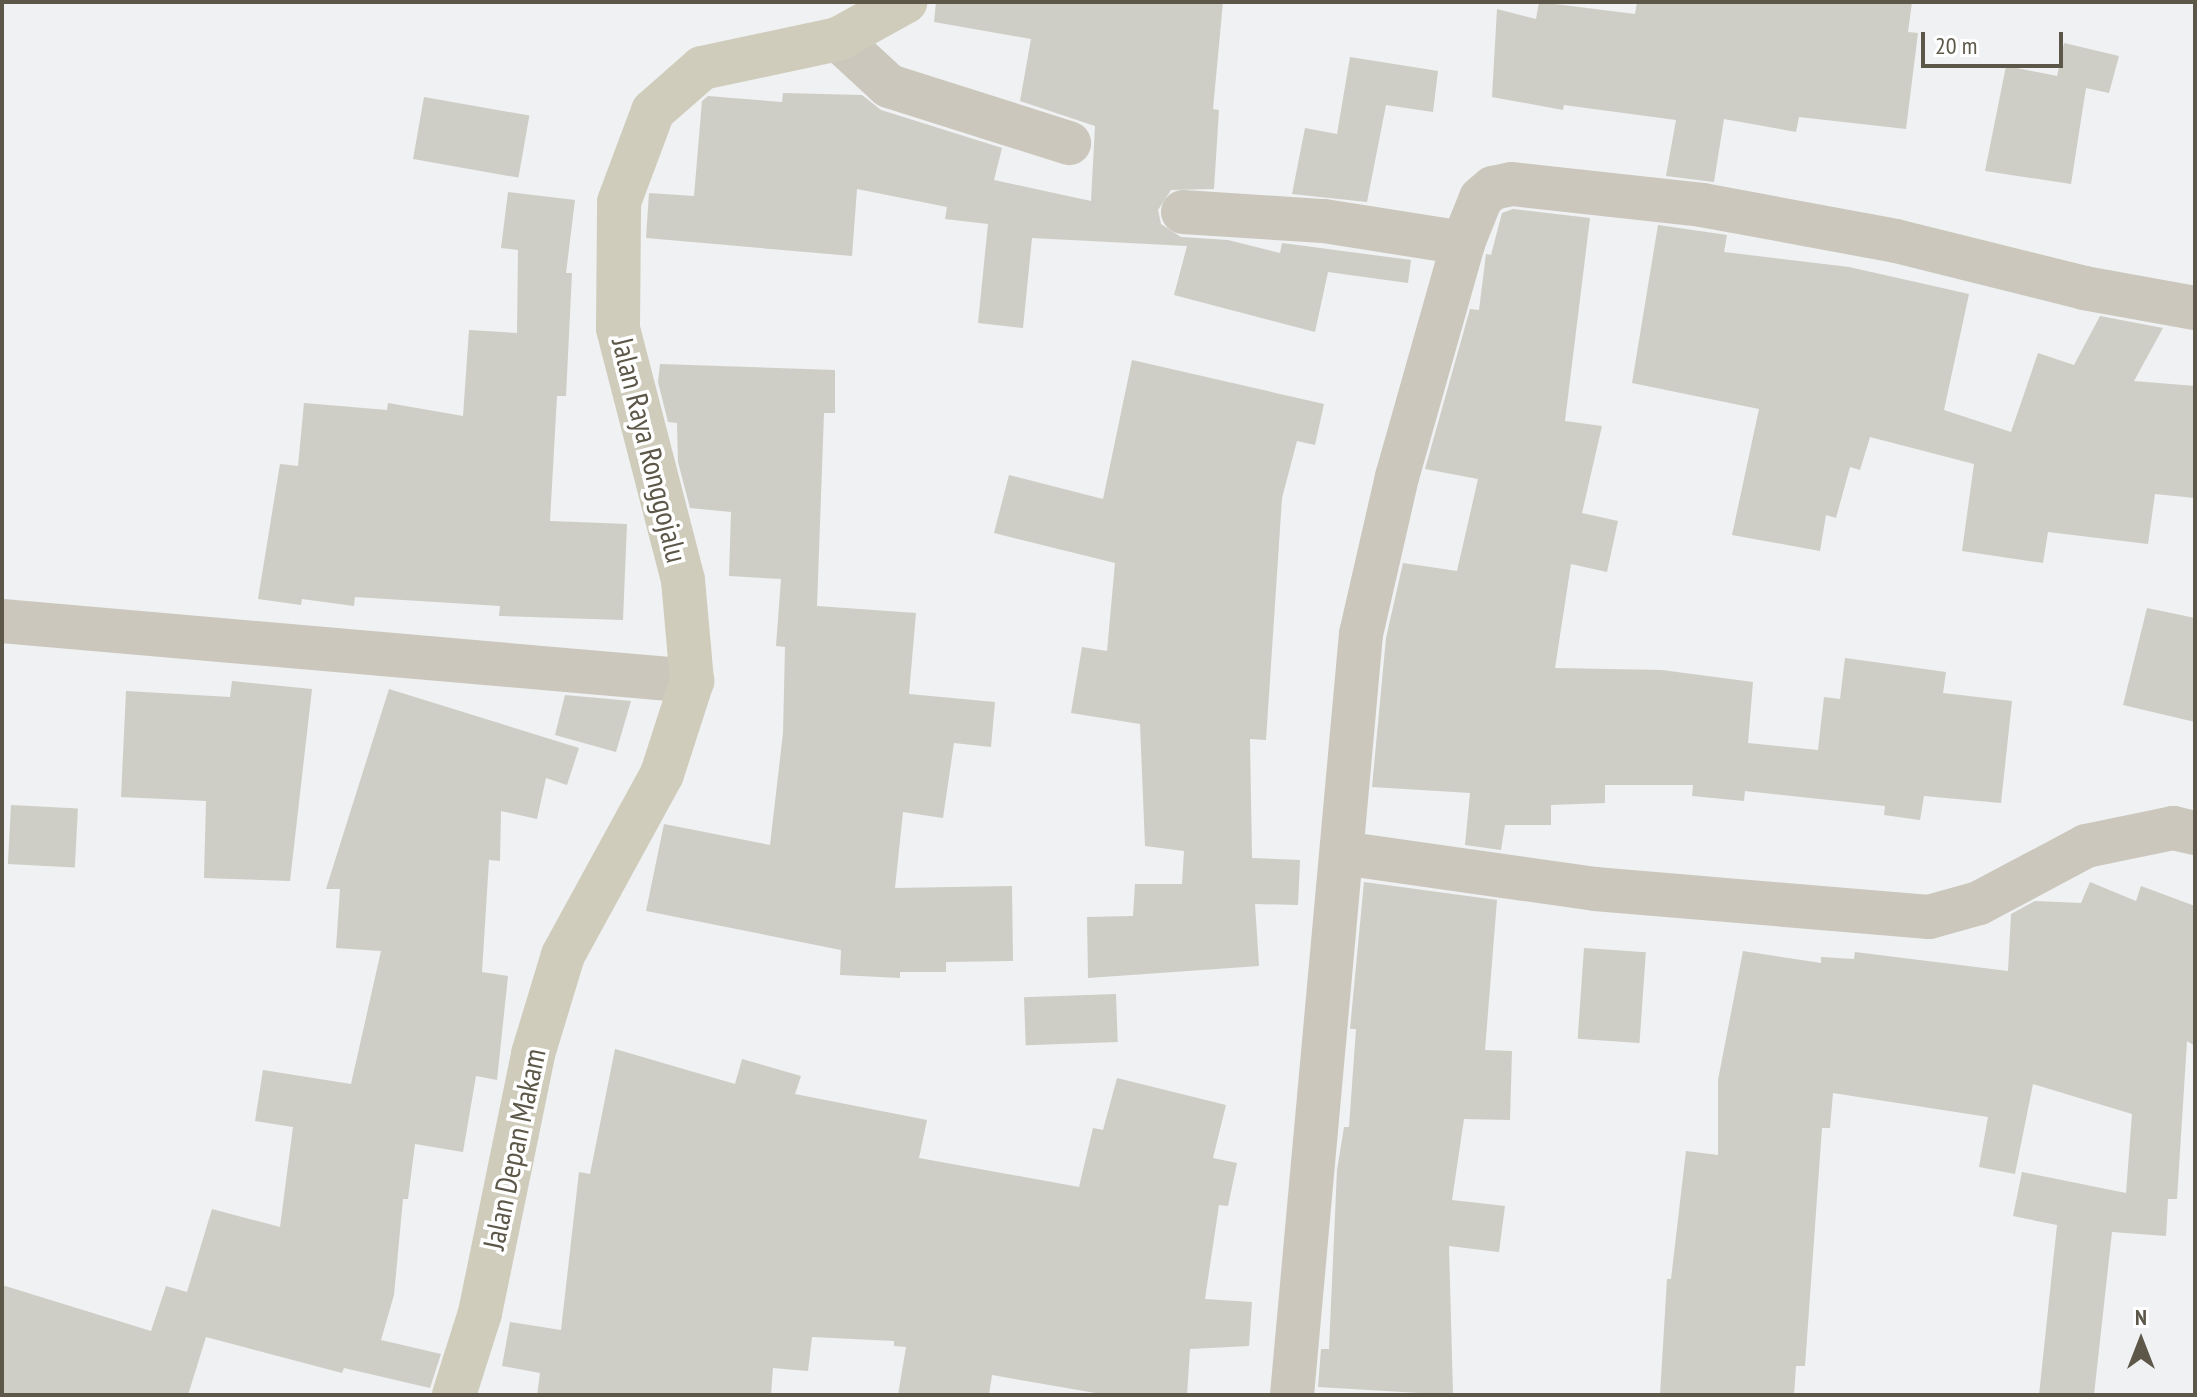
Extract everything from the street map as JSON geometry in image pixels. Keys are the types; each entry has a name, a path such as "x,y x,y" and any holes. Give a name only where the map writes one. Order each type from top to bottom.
{"street":[{"name":"Jalan Raya Ronggojalu","path":"586,906 662,774 692,681 683,580 618,328 619,202 653,111 702,68 838,39 905,2"},
{"path":"838,39 889,86 1069,143"},
{"path":"1292,1395 1361,634 1397,477 1463,243 1481,198 1512,184 1702,205 1896,241 2084,288 2195,308"},
{"path":"1183,212 1324,221 1463,243"},
{"path":"2,621 692,681"},
{"path":"1342,853 1595,889 1929,917 1979,903 2086,846 2173,828 2195,833"},
{"name":"Jalan Depan Makam","path":"454,1395 480,1313 533,1054 563,955 586,906"}],"building":[{"path":"936,2 1223,2 1213,109 1219,110 1214,189 1171,190 1158,210 1161,224 1181,237 1228,240 1280,253 1282,243 1411,260 1408,283 1328,272 1315,332 1174,295 1187,246 1032,238 1023,328 978,323 988,224 945,219 947,207 857,189 852,256 646,238 649,193 694,196 702,101 708,96 782,102 783,93 862,95 881,110 1002,148 994,180 1091,201 1095,126 1020,101 1031,39 934,22"},
{"path":"1539,2 1635,14 1637,2 1912,2 1908,32 1918,33 1906,129 1799,117 1796,132 1724,119 1714,182 1666,176 1676,120 1564,105 1563,110 1492,97 1497,9 1536,19"},
{"path":"2064,43 2119,56 2109,93 2086,88 2071,184 1985,171 2006,66 2057,76"},
{"path":"1350,57 1438,71 1433,112 1386,105 1367,202 1292,194 1305,128 1337,134"},
{"path":"424,97 529,116 518,178 413,159"},
{"path":"508,192 575,200 566,273 572,273 566,396 557,396 550,521 627,524 623,620 499,616 500,606 355,597 354,606 302,599 301,605 258,599 280,464 298,466 304,403 387,410 388,403 463,416 469,330 517,333 518,250 501,248"},
{"path":"1513,209 1590,218 1565,421 1602,426 1582,513 1618,521 1607,572 1571,564 1555,668 1662,670 1753,682 1748,743 1818,750 1824,697 1840,699 1845,658 1946,672 1943,693 2012,701 2001,803 1924,796 1920,820 1884,815 1885,806 1745,791 1744,801 1692,796 1693,785 1605,785 1605,803 1551,805 1551,825 1505,825 1501,850 1465,845 1470,793 1372,787 1386,638 1403,563 1457,571 1478,479 1425,469 1470,309 1479,310 1486,254 1491,255 1502,213"},
{"path":"1658,225 1727,235 1724,252 1849,267 1969,294 1944,410 2011,432 2038,353 2074,365 2100,316 2163,328 2134,381 2195,386 2195,498 2155,494 2148,544 2048,532 2043,563 1962,551 1974,464 1870,437 1860,470 1850,467 1836,518 1826,515 1820,551 1732,535 1759,409 1632,383"},
{"path":"1132,360 1324,404 1315,445 1297,441 1282,498 1266,740 1250,739 1252,858 1300,860 1298,905 1255,904 1259,966 1088,978 1087,917 1133,916 1135,884 1182,884 1184,851 1145,846 1140,724 1071,713 1082,647 1107,651 1115,563 994,533 1009,475 1103,499"},
{"path":"660,364 835,370 835,413 824,413 817,606 916,613 909,694 995,702 991,747 954,743 943,818 903,812 895,888 1012,886 1013,961 946,962 946,972 900,972 900,978 840,975 841,950 646,911 664,824 770,845 783,733 785,647 776,646 781,579 729,576 731,512 690,508 678,462 677,423 668,422 658,382"},
{"path":"2147,608 2195,618 2195,722 2123,705"},
{"path":"232,681 312,689 290,881 204,878 206,801 121,797 126,691 230,697"},
{"path":"389,689 579,748 567,785 546,778 537,819 501,811 500,861 489,860 482,972 508,976 497,1080 476,1076 463,1152 415,1144 408,1199 403,1199 394,1295 381,1340 441,1354 430,1388 344,1368 342,1373 206,1337 188,1395 2,1395 2,1285 151,1331 166,1286 187,1292 212,1209 280,1227 293,1127 255,1121 263,1070 351,1084 381,951 336,948 340,889 326,889"},
{"path":"565,695 631,701 616,752 555,735"},
{"path":"11,805 78,809 75,867 8,864"},
{"path":"1364,882 1497,900 1485,1050 1512,1051 1510,1120 1464,1119 1452,1200 1505,1206 1499,1252 1449,1246 1453,1395 1318,1387 1321,1349 1329,1349 1337,1170 1344,1127 1349,1127 1356,1029 1350,1029"},
{"path":"2090,882 2136,901 2141,886 2195,906 2195,1046 2187,1041 2177,1199 2168,1199 2166,1236 2112,1232 2094,1395 2039,1395 2057,1225 2013,1216 2022,1172 2126,1193 2132,1114 2033,1084 2015,1174 1979,1167 1988,1117 1833,1093 1830,1128 1822,1128 1805,1366 1796,1366 1794,1395 1660,1395 1667,1279 1671,1279 1686,1151 1718,1155 1718,1080 1743,951 1821,963 1821,957 1854,959 1855,952 2008,971 2011,914 2035,901 2081,903"},
{"path":"1584,948 1646,952 1640,1043 1578,1039"},
{"path":"1116,994 1118,1042 1026,1045 1024,997"},
{"path":"615,1049 735,1084 742,1059 801,1076 795,1094 927,1120 919,1158 1079,1187 1093,1128 1103,1130 1117,1078 1226,1105 1213,1158 1237,1163 1228,1206 1219,1205 1205,1299 1252,1302 1249,1346 1190,1349 1187,1395 1107,1395 992,1375 989,1395 898,1395 906,1347 894,1346 894,1341 812,1337 808,1371 773,1368 771,1395 537,1395 540,1373 502,1366 510,1322 561,1330 579,1172 590,1174"}]}
